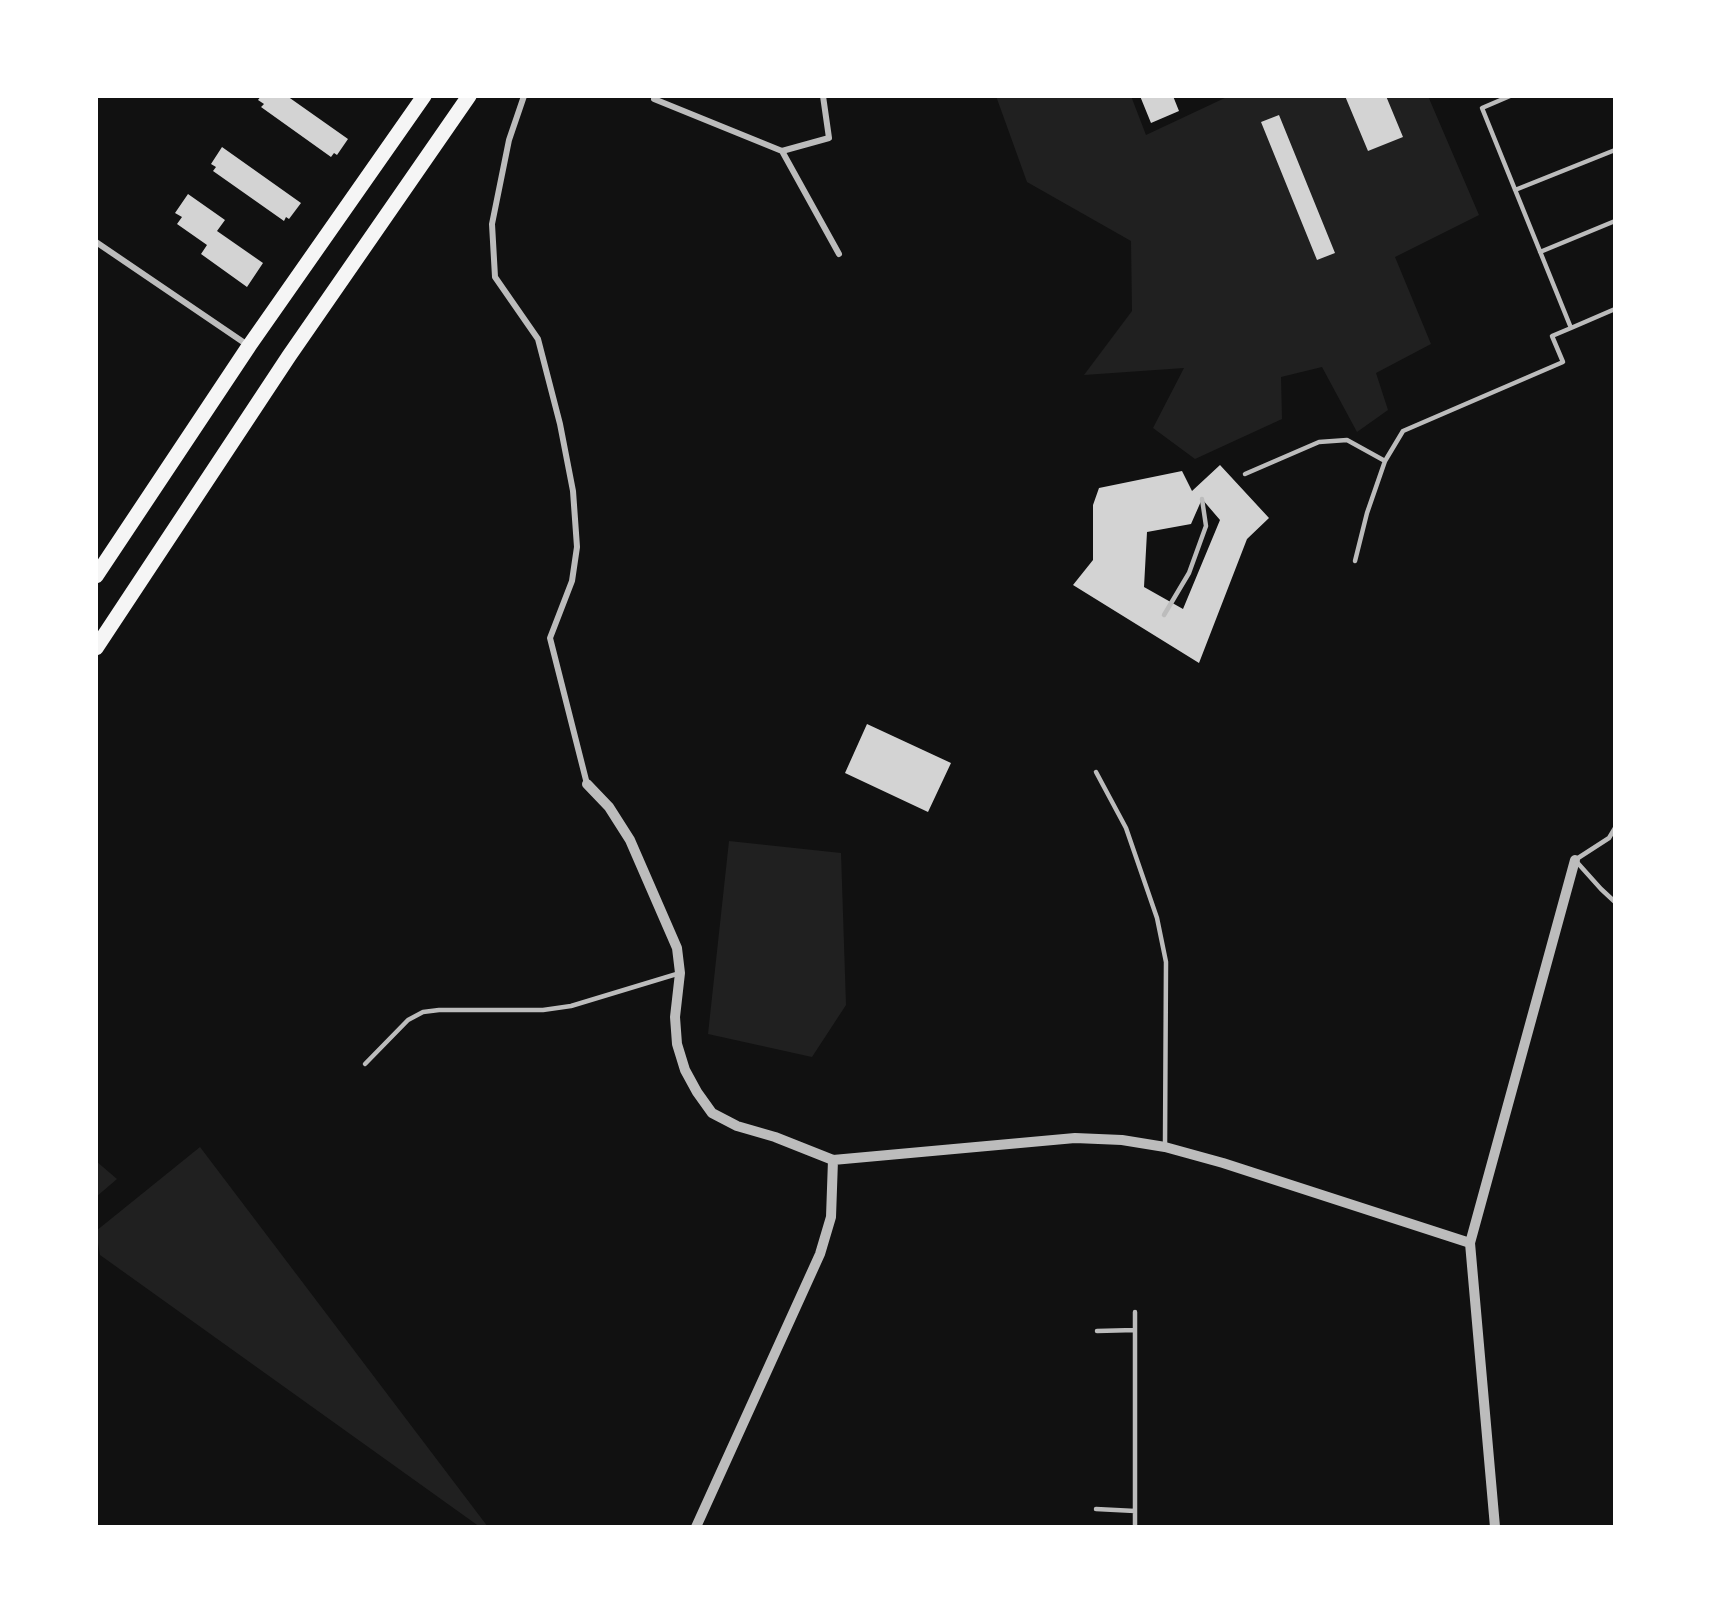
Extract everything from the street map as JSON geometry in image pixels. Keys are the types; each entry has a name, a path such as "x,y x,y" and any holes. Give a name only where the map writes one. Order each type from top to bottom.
{"main road":[{"path":"96,576 249,346 424,96"},
{"path":"96,648 288,356 469,96"}],"street":[{"path":"524,96 509,140 492,224 495,277 538,339 560,424 573,491 577,547 572,580 550,638 587,784 609,807 630,840 677,948 680,973 675,1017 677,1044 685,1070 712,1113 737,1126 776,1137 833,1160 1075,1138 1122,1140 1165,1147 1223,1162 1470,1243"},
{"path":"655,96 654,99 782,151 829,138 823,96"},
{"path":"782,151 839,254"},
{"path":"96,242 249,346"},
{"path":"1495,1527 1470,1243 1575,860"},
{"path":"696,1527 820,1254 831,1217 833,1160"}],"lane":[{"path":"1510,96 1482,108 1571,328"},
{"path":"1515,190 1615,150"},
{"path":"1540,252 1615,221"},
{"path":"1355,561 1367,513 1385,461 1403,430 1563,362 1552,336 1615,309"},
{"path":"1245,474 1319,442 1347,440 1385,461"},
{"path":"1164,615 1189,573 1206,526 1202,499"},
{"path":"1096,772 1126,828 1157,918 1166,962 1165,1147"},
{"path":"1615,828 1609,838 1575,860 1615,902"},
{"path":"365,1064 408,1020 423,1012 543,1010 571,1006 680,973"},
{"path":"1134,1527 1135,1312"},
{"path":"1097,1331 1135,1330"},
{"path":"1096,1509 1135,1511"}],"shaded area":[{"path":"996,96 1131,96 1146,135 1229,96 1428,96 1479,215 1395,257 1431,344 1376,373 1388,410 1357,432 1322,367 1281,377 1282,419 1195,459 1153,428 1184,368 1084,375 1132,311 1131,241 1027,182"},
{"path":"729,841 841,853 846,1005 812,1057 708,1034"},
{"path":"200,1147 488,1527 480,1527 100,1255 96,1231"},
{"path":"96,1161 117,1179 96,1197"}],"building":[{"path":"261,96 287,96 348,139 337,155 334,153 331,157 261,107 264,104 258,100"},
{"path":"1140,96 1173,96 1179,111 1151,123"},
{"path":"1345,96 1386,96 1403,137 1368,151"},
{"path":"1279,115 1335,253 1317,260 1261,122"},
{"path":"222,147 301,203 289,219 286,217 284,221 213,171 216,167 211,164"},
{"path":"188,194 225,220 217,231 263,263 247,287 201,254 207,245 177,224 182,217 175,213"},
{"path":"1220,465 1269,518 1247,539 1199,663 1073,585 1093,560 1093,505 1099,488 1182,471 1192,491","holes":["1202,499 1220,520 1183,609 1144,587 1147,532 1191,524"]},
{"path":"867,724 951,763 928,812 845,773"}]}
